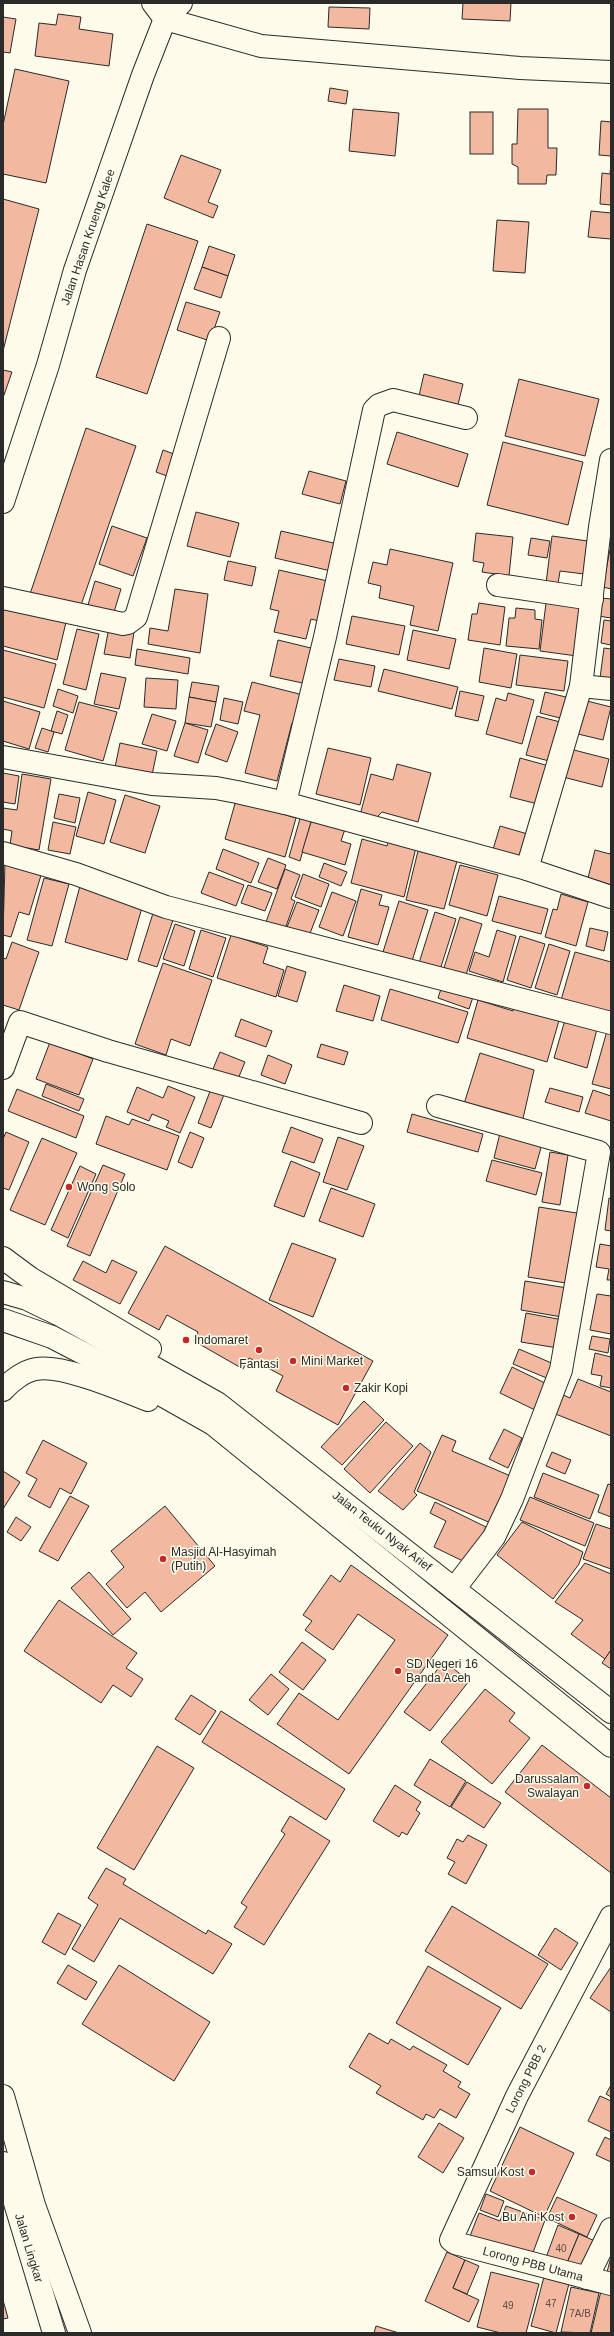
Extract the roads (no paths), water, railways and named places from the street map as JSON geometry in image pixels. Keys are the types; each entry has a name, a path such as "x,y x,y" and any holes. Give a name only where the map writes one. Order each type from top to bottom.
{"street":[{"name":"Jalan Hasan Krueng Kalee","path":"3,502 48,365 75,270 143,75 159,11 181,3"},
{"path":"159,11 261,46 520,68 611,72"},
{"path":"3,598 123,624 133,620 138,612 219,338"},
{"path":"285,803 325,637 374,410 379,405 393,400 466,418"},
{"path":"526,869 581,686 600,527 611,460"},
{"path":"498,585 592,600"},
{"path":"581,686 611,689"},
{"path":"3,757 152,784 216,788 285,803 526,869 611,896"},
{"path":"3,853 76,874 166,907 611,1023"},
{"path":"3,1068 20,1022 108,1051 361,1123"},
{"path":"438,1106 599,1152 561,1370 512,1499 494,1537 454,1589"},
{"path":"3,1258 30,1278 79,1305 160,1356 217,1402"},
{"path":"3,1292 28,1300 58,1314 141,1371 213,1424"},
{"path":"3,1320 141,1371"},
{"path":"3,1390 19,1376 34,1369 48,1368 126,1391 213,1424"},
{"name":"Jalan Teuku Nyak Arief","path":"141,1371 217,1402 611,1712"},
{"name":"Jalan Teuku Nyak Arief","path":"213,1424 611,1746"},
{"name":"Lorong PBB 2","path":"455,2243 451,2238 517,2096 611,1918"},
{"path":"3,2096 34,2205 80,2333"},
{"name":"Jalan Lingkar","path":"3,2163 54,2333"},
{"path":"587,2278 611,2229"},
{"name":"Lorong PBB Utama","path":"455,2243 611,2284"}],"place":[{"name":"Wong Solo","path":"69,1187"},
{"name":"Indomaret","path":"186,1340"},
{"name":"Fantasi","path":"259,1350"},
{"name":"Mini Market","path":"293,1361"},
{"name":"Zakir Kopi","path":"346,1388"},
{"name":"Masjid Al-Hasyimah (Putih)","path":"163,1559"},
{"name":"SD Negeri 16 Banda Aceh","path":"398,1671"},
{"name":"Darussalam Swalayan","path":"587,1786"},
{"name":"Samsul Kost","path":"532,2172"},
{"name":"Bu Ani Kost","path":"572,2217"}]}
